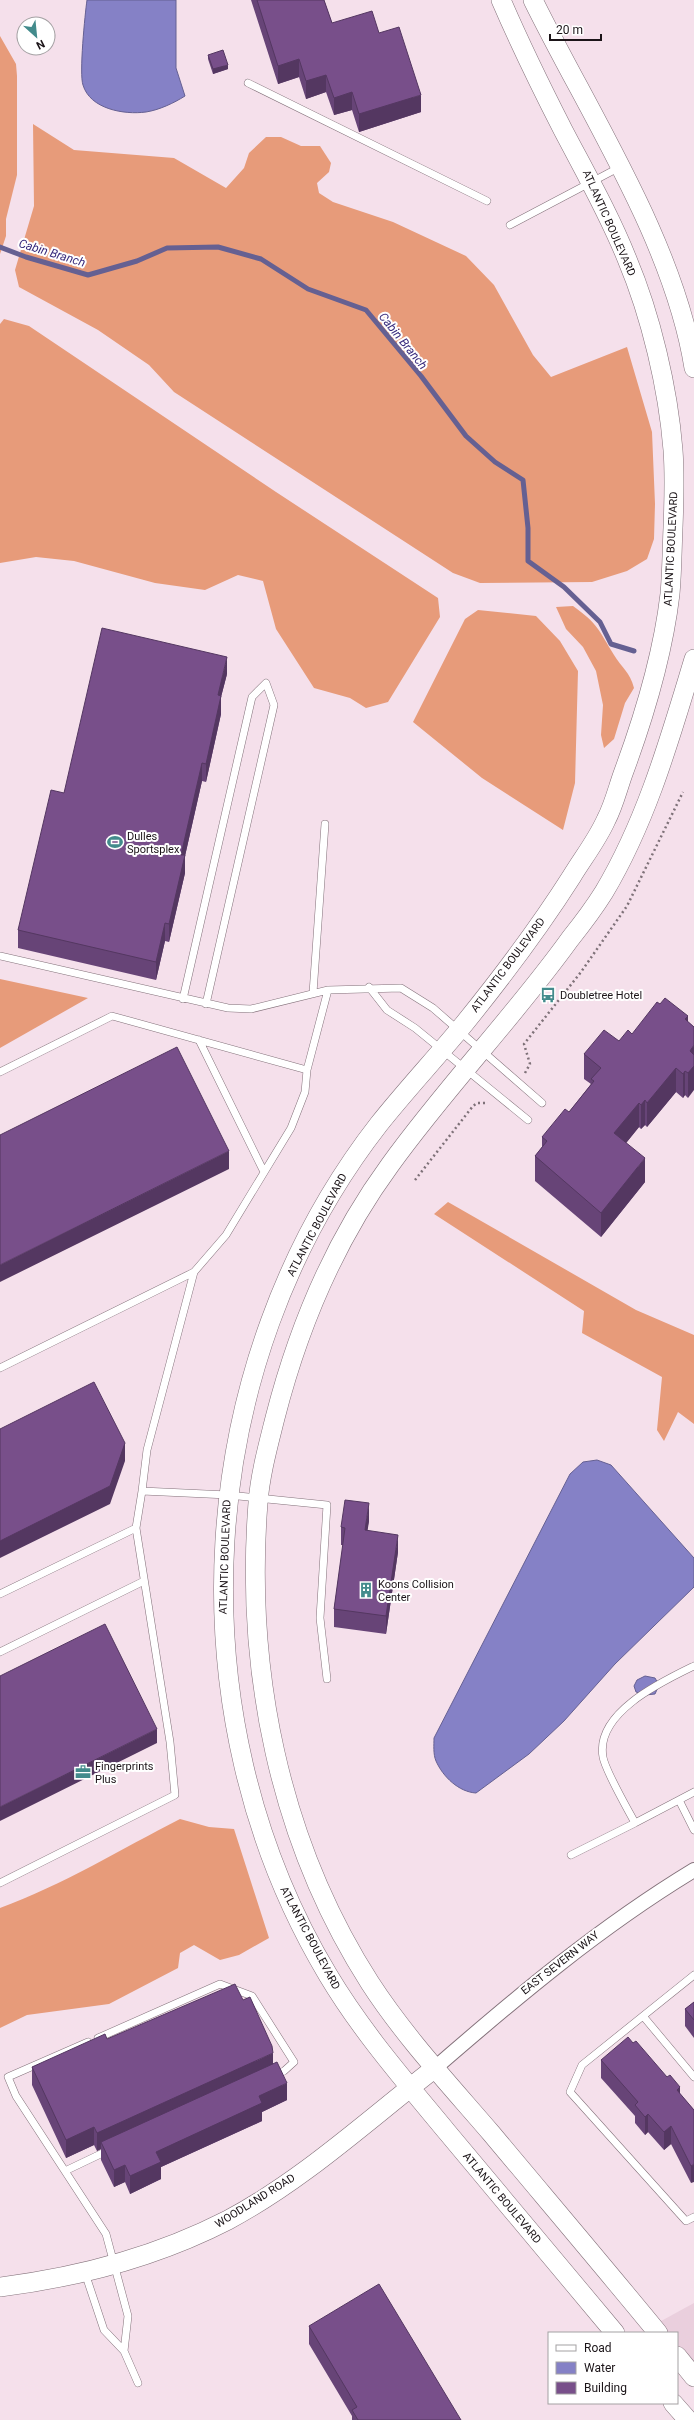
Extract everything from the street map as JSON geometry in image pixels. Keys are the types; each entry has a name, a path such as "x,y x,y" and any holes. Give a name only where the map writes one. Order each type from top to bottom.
{"main road":[{"name":"ATLANTIC BOULEVARD","path":"501,0 528,61 592,181 629,261 660,369 673,446 675,484 670,593 658,661 641,724 606,822 561,893 509,967 377,1128 347,1170 322,1211 292,1269 261,1348 244,1410 228,1495 222,1590 225,1659 241,1758 253,1800 284,1890 325,1971 376,2047 614,2332"},
{"path":"533,0 620,167 663,261 681,312 694,368"},
{"path":"657,2332 400,2027 351,1951 307,1859 282,1784 273,1750 259,1659 255,1580 258,1499 282,1389 297,1341 329,1265 362,1205 389,1166 550,968 603,893 644,814 694,659"},
{"name":"WOODLAND ROAD","path":"0,2287 84,2273 115,2266 188,2239 229,2219 278,2188 435,2068"},
{"path":"678,2357 694,2377"},
{"path":"674,2404 688,2420"}],"street":[{"name":"EAST SEVERN WAY","path":"435,2068 541,1977 626,1913 694,1870"}],"lane":[{"path":"248,82 487,201"},
{"path":"510,225 620,167"},
{"path":"182,999 252,698 266,683 274,704 206,1004"},
{"path":"313,993 325,824"},
{"path":"0,956 182,999 228,1008 250,1009 328,990 369,987 401,988 433,1008 542,1104"},
{"path":"369,987 387,1010 415,1028 440,1051 528,1120"},
{"path":"0,1368 194,1272 226,1235 263,1170 290,1128 305,1092 307,1070 328,990"},
{"path":"0,1072 112,1016 307,1070"},
{"path":"200,1040 263,1170"},
{"path":"0,1883 175,1795 170,1742 136,1528 147,1450 194,1272"},
{"path":"142,1491 228,1495 327,1505 320,1618 327,1679"},
{"path":"0,1594 136,1528"},
{"path":"0,1652 144,1581"},
{"path":"635,1823 603,1758 602,1742 608,1726 628,1705 670,1678 694,1666"},
{"path":"571,1855 694,1792"},
{"path":"679,1800 694,1830"},
{"path":"694,1975 582,2065 570,2092 686,2220 694,2217"},
{"path":"124,2351 128,2316 106,2234 16,2096 8,2077 220,1984 252,1996 294,2062 284,2071 263,2081"},
{"path":"643,2016 694,2077"},
{"path":"65,2171 114,2148"},
{"path":"84,2273 104,2330 124,2351 138,2383"}],"path":[{"path":"528,1070 530,1064 524,1044 586,966 627,906 683,792"},
{"path":"415,1180 473,1106 482,1102 492,1105"}],"shaded area":[{"path":"0,36 16,64 17,175 6,219 6,236 0,254"},
{"path":"33,124 74,150 174,158 226,188 244,168 249,153 266,137 281,137 301,146 320,146 331,163 329,172 317,183 319,193 333,202 393,222 466,256 494,285 533,355 551,377 627,347 652,432 655,504 654,539 647,559 627,571 592,582 480,583 453,573 174,392 149,365 98,330 19,287 15,270 34,206"},
{"path":"4,319 29,326 276,492 438,598 440,617 388,702 366,708 350,698 314,688 276,629 263,581 238,575 205,590 155,583 74,561 36,557 0,563 0,324"},
{"path":"573,606 588,618 601,633 628,674 634,688 625,703 614,739 604,748 601,735 603,705 596,671 583,647 566,629 556,607"},
{"path":"478,610 536,616 560,641 578,671 575,783 563,830 482,778 413,722 465,619"},
{"path":"0,979 88,998 0,1048"},
{"path":"448,1202 636,1310 694,1335 694,1424 678,1412 664,1441 657,1430 662,1377 582,1333 584,1311 434,1214"},
{"path":"180,1819 209,1827 234,1829 269,1938 239,1955 220,1960 194,1945 180,1953 178,1968 109,2004 27,2015 0,2028 0,1908 69,1878"},
{"path":"694,2303 694,2377 678,2357 678,2332 657,2332 652,2326"}],"water":[{"path":"87,0 176,0 176,68 185,96 161,108 137,113 109,109 93,100 87,93 82,79 83,44"},
{"path":"597,1460 611,1465 694,1558 694,1587 615,1664 564,1721 529,1754 476,1793 464,1790 452,1783 439,1767 434,1755 434,1738 570,1474 583,1462"},
{"path":"645,1676 655,1678 659,1685 655,1694 645,1695 636,1692 634,1686 637,1680"}],"building":[{"path":"257,0 324,0 332,23 372,11 379,33 399,27 421,95 359,114 352,92 334,98 326,75 306,81 299,59 278,66"},
{"path":"223,50 228,65 213,69 208,55"},
{"name":"Dulles Sportsplex","path":"102,628 227,657 218,695 221,696 206,764 202,763 181,855 185,855 169,924 165,923 156,962 18,930 51,790 64,793"},
{"path":"665,998 688,1016 685,1019 694,1027 694,1045 690,1051 694,1055 694,1066 688,1073 685,1071 683,1074 676,1068 647,1103 645,1100 641,1105 639,1103 614,1133 645,1158 601,1213 535,1156 547,1141 542,1137 565,1109 569,1112 594,1081 591,1079 601,1068 584,1054 604,1030 619,1041 628,1030 632,1034 657,1002 660,1004"},
{"path":"177,1047 229,1151 0,1265 0,1135"},
{"path":"94,1382 125,1443 110,1486 0,1541 0,1429"},
{"name":"Koons Collision Center","path":"345,1500 369,1503 365,1530 398,1535 386,1616 334,1609 345,1528 341,1527"},
{"path":"105,1624 157,1729 0,1807 0,1676"},
{"path":"235,1984 243,2000 250,1997 272,2046 273,2053 97,2133 94,2127 66,2140 32,2067 105,2034 107,2039"},
{"path":"694,2002 694,2020 685,2009"},
{"path":"628,2037 633,2043 636,2041 667,2077 670,2075 680,2087 677,2090 694,2110 694,2164 691,2166 671,2126 664,2132 648,2114 645,2117 635,2105 638,2102 601,2060"},
{"path":"277,2062 287,2083 259,2096 262,2103 156,2152 161,2162 130,2176 125,2165 114,2170 101,2142"},
{"path":"379,2284 461,2420 358,2420 352,2410 357,2407 309,2326"}],"waterway":[{"name":"Cabin Branch","path":"0,247 26,257 88,275 137,261 167,248 218,247 261,259 308,289 366,310 421,376 466,436 495,462 523,480 528,528 528,561 564,587 600,622 611,644 634,651"}],"place":[{"name":"Dulles Sportsplex","path":"115,842"},
{"name":"Doubletree Hotel","path":"548,995"},
{"name":"Koons Collision Center","path":"366,1590"},
{"name":"Fingerprints Plus","path":"83,1772"}]}
